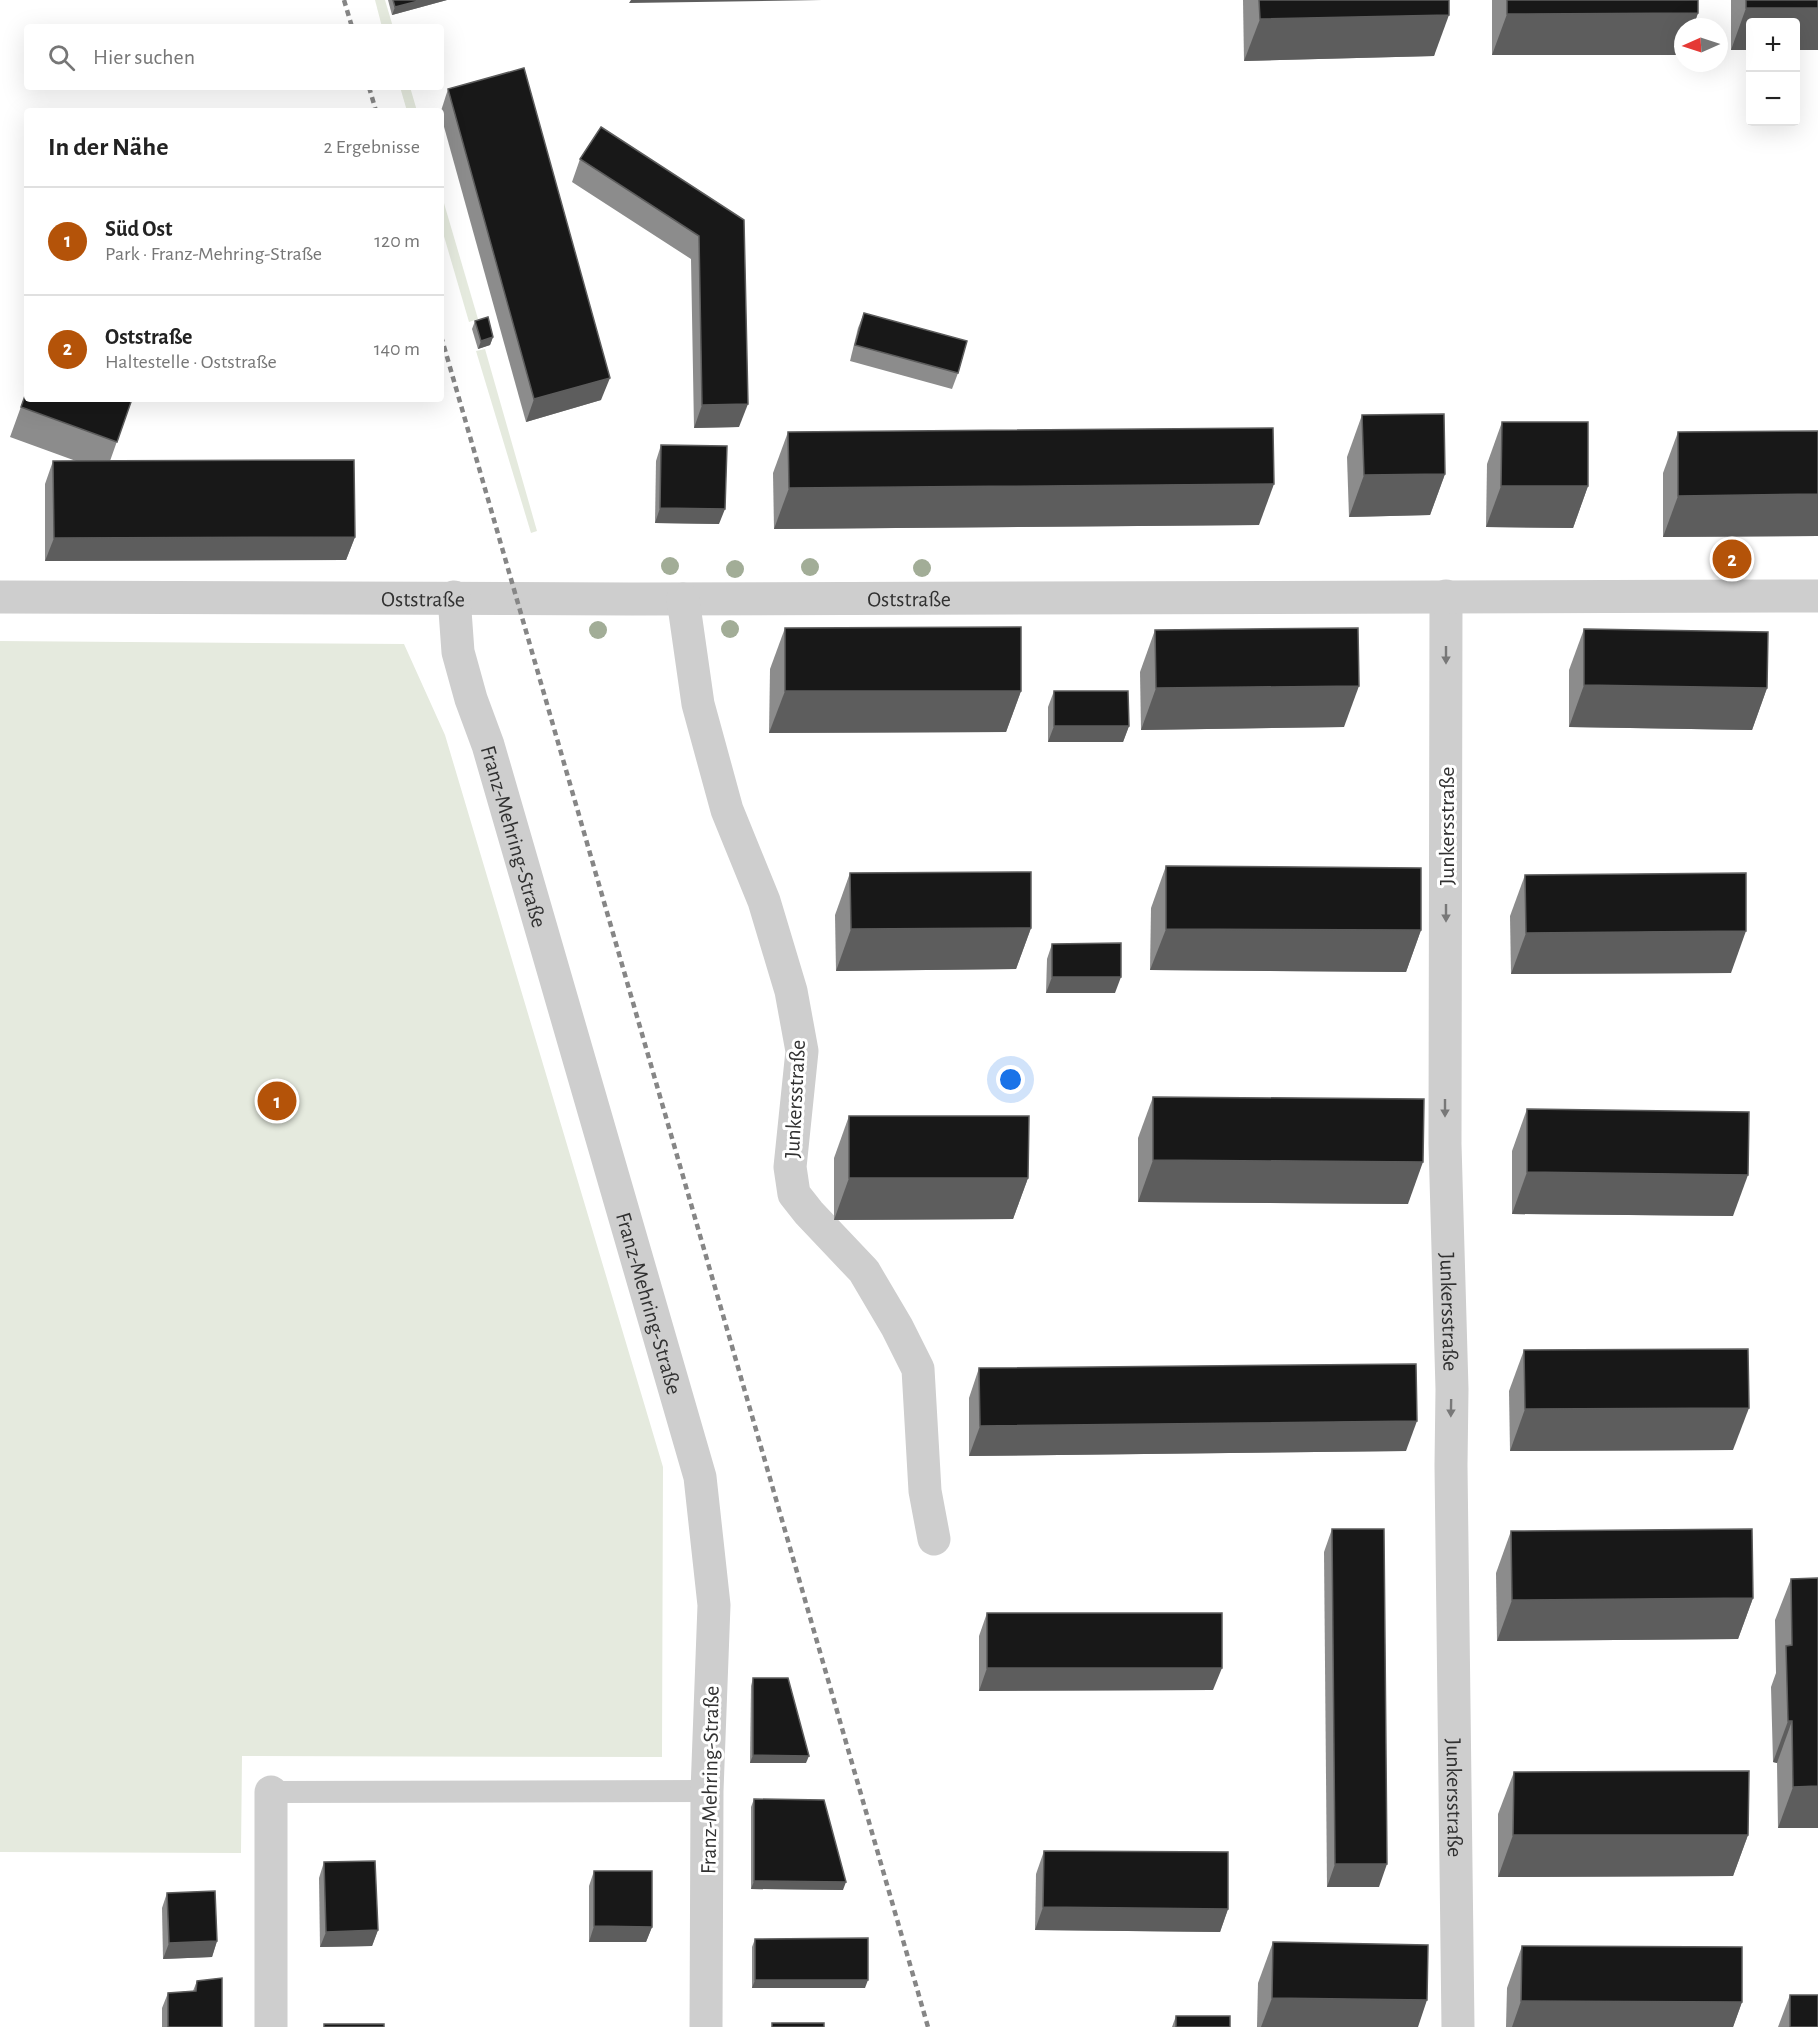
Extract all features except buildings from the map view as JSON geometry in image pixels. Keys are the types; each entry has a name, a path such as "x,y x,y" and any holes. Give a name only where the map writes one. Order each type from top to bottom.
{"street":[{"name":"Junkersstraße","path":"1446,596 1445,1144 1452,1389 1458,2027"},
{"name":"Oststraße","path":"0,597 1818,596"},
{"name":"Franz-Mehring-Straße","path":"454,597 458,652 468,689 495,768 700,1477 714,1605 707,1791 706,2027"},
{"name":"Junkersstraße","path":"683,598 698,704 727,810 764,901 791,991 802,1051 790,1167 794,1194 809,1214 864,1271 897,1327 918,1369 925,1491 934,1539"},
{"path":"271,1792 271,2027"}],"lane":[{"path":"271,1792 707,1791"}],"shaded area":[{"path":"375,0 385,0 392,24 381,24"},
{"path":"401,90 411,90 416,108 406,108"},
{"path":"444,203 478,319 469,322 444,236"},
{"path":"485,349 537,531 531,533 476,351"},
{"path":"0,641 404,644 445,735 663,1467 662,1757 242,1756 241,1853 0,1852"}],"railway":[{"path":"344,0 351,24"},
{"path":"370,90 375,108"},
{"path":"444,346 928,2027"}],"place":[{"name":"Oststraße","path":"1732,559"},
{"name":"Süd Ost","path":"277,1101"}]}
